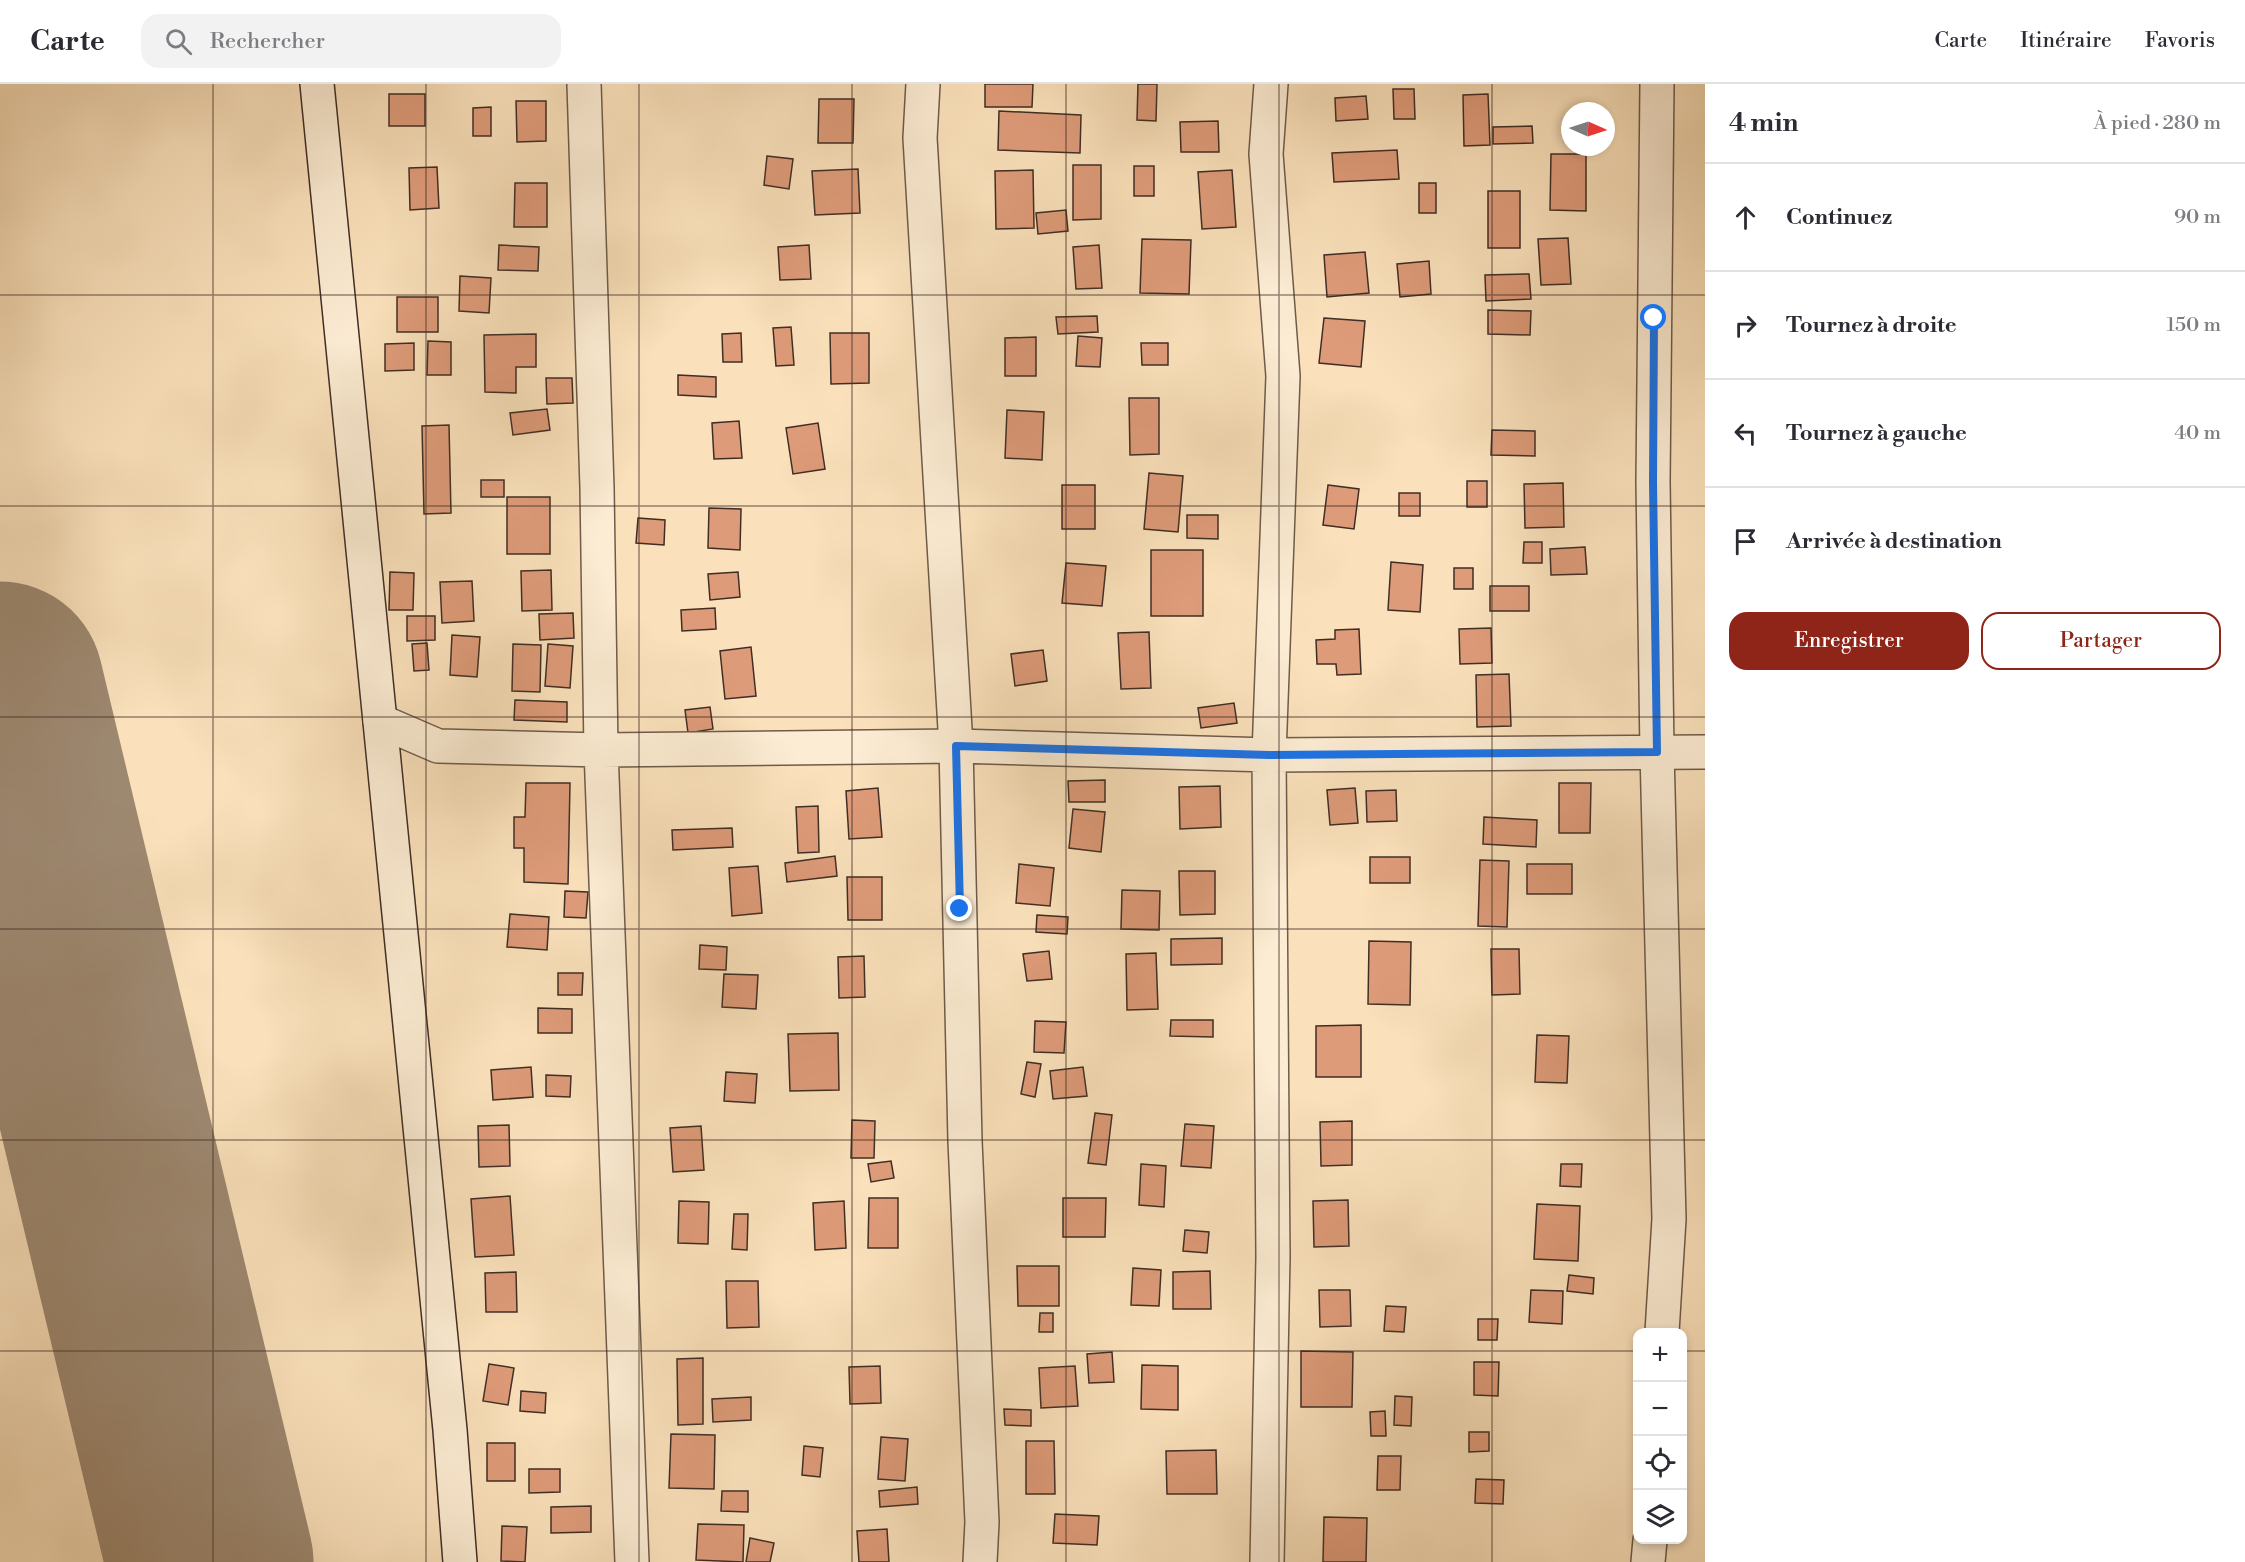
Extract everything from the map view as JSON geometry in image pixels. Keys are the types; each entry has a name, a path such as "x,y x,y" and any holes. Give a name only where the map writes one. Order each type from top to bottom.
{"street":[{"path":"317,84 450,1430 460,1562"},
{"path":"584,84 597,488 601,750 632,1562"},
{"path":"923,84 920,138 956,746 965,1141 982,1522 980,1562"},
{"path":"1267,1562 1274,1257 1269,755 1283,376 1266,154 1271,84"},
{"path":"1657,84 1653,482 1657,752 1669,1219 1662,1328"},
{"path":"380,721 438,746 601,750 956,746 1269,755 1705,752"},
{"path":"1648,1562 1650,1544"}],"building":[{"path":"985,84 1033,84 1032,107 985,107"},
{"path":"1138,84 1157,84 1156,121 1137,120"},
{"path":"1393,89 1414,89 1415,119 1394,119"},
{"path":"389,94 425,94 425,126 389,126"},
{"path":"1488,94 1490,145 1464,146 1463,95"},
{"path":"1366,96 1368,119 1336,121 1335,98"},
{"path":"819,99 854,99 853,143 818,143"},
{"path":"516,101 546,101 546,141 517,142"},
{"path":"491,107 491,136 473,136 473,108"},
{"path":"999,111 1081,115 1080,153 998,150"},
{"path":"1218,121 1219,152 1181,152 1180,122"},
{"path":"1532,126 1533,143 1493,144 1493,127"},
{"path":"1397,150 1399,179 1334,182 1332,153"},
{"path":"1551,154 1586,156 1586,211 1550,210"},
{"path":"767,156 793,159 789,189 764,185"},
{"path":"1073,165 1101,165 1101,219 1073,220"},
{"path":"1134,166 1154,166 1154,196 1134,196"},
{"path":"437,167 439,208 410,210 409,168"},
{"path":"858,169 860,213 815,215 812,171"},
{"path":"1033,170 1034,228 996,229 995,171"},
{"path":"1232,170 1236,227 1202,229 1198,172"},
{"path":"515,183 547,183 547,227 514,227"},
{"path":"1419,183 1436,183 1436,213 1419,213"},
{"path":"1488,191 1520,191 1520,248 1488,248"},
{"path":"1066,210 1068,231 1038,234 1036,213"},
{"path":"1568,238 1571,284 1541,285 1538,239"},
{"path":"1142,239 1191,240 1189,294 1140,293"},
{"path":"499,245 539,247 538,271 498,270"},
{"path":"809,245 811,279 780,280 778,247"},
{"path":"1099,245 1102,288 1076,289 1073,247"},
{"path":"1365,252 1369,293 1327,297 1324,255"},
{"path":"1429,261 1431,294 1400,297 1397,264"},
{"path":"1529,274 1531,299 1486,301 1485,275"},
{"path":"460,276 491,278 489,313 459,311"},
{"path":"397,297 438,297 438,332 397,332"},
{"path":"1488,310 1531,311 1530,335 1488,334"},
{"path":"1097,316 1098,332 1058,334 1056,317"},
{"path":"1324,318 1365,321 1361,367 1319,363"},
{"path":"791,327 794,365 776,366 773,328"},
{"path":"741,333 742,362 723,362 722,334"},
{"path":"830,333 869,333 869,383 831,384"},
{"path":"536,334 536,367 516,367 516,393 485,392 484,335"},
{"path":"1078,336 1102,338 1100,367 1076,366"},
{"path":"1036,337 1036,376 1005,376 1005,338"},
{"path":"428,341 451,342 451,375 427,375"},
{"path":"414,343 414,370 385,371 385,344"},
{"path":"1141,343 1168,343 1168,365 1142,365"},
{"path":"678,375 716,377 716,397 678,395"},
{"path":"546,378 572,378 573,403 547,404"},
{"path":"1129,398 1159,398 1159,454 1130,455"},
{"path":"547,409 550,430 513,435 510,413"},
{"path":"1007,410 1044,412 1042,460 1005,458"},
{"path":"739,421 742,458 714,459 712,423"},
{"path":"818,423 825,469 793,474 786,428"},
{"path":"449,425 451,513 424,514 422,426"},
{"path":"1492,430 1535,431 1535,456 1491,455"},
{"path":"1149,473 1183,476 1178,532 1144,529"},
{"path":"481,480 504,480 504,497 481,497"},
{"path":"1467,481 1487,481 1487,507 1467,507"},
{"path":"1563,483 1564,527 1525,528 1524,484"},
{"path":"1062,485 1095,485 1095,529 1062,529"},
{"path":"1328,485 1359,489 1354,529 1323,525"},
{"path":"1399,493 1420,493 1420,516 1399,516"},
{"path":"507,497 550,497 550,554 507,554"},
{"path":"709,508 741,509 740,550 708,548"},
{"path":"1187,515 1218,515 1218,539 1187,538"},
{"path":"638,518 665,520 664,545 636,543"},
{"path":"1524,542 1542,542 1542,563 1523,563"},
{"path":"1585,547 1587,574 1551,575 1550,549"},
{"path":"1151,550 1203,550 1203,616 1151,616"},
{"path":"1391,562 1423,565 1420,612 1388,610"},
{"path":"1066,563 1106,566 1102,606 1062,603"},
{"path":"1454,568 1473,568 1473,589 1454,589"},
{"path":"551,570 552,610 522,611 521,571"},
{"path":"390,572 414,573 413,610 389,610"},
{"path":"738,572 740,597 710,600 708,574"},
{"path":"472,581 474,621 442,623 440,582"},
{"path":"1490,586 1529,586 1529,611 1490,611"},
{"path":"715,608 716,629 682,631 681,610"},
{"path":"573,613 574,638 540,640 539,614"},
{"path":"407,616 435,616 435,640 407,641"},
{"path":"1491,628 1492,663 1460,664 1459,629"},
{"path":"1359,629 1361,674 1337,675 1336,664 1317,664 1316,640 1335,639 1335,630"},
{"path":"1149,632 1151,688 1121,689 1118,633"},
{"path":"452,635 480,637 477,677 450,675"},
{"path":"427,643 429,670 414,671 412,644"},
{"path":"513,644 541,645 540,692 512,691"},
{"path":"548,644 573,646 570,688 545,686"},
{"path":"751,647 756,696 725,699 720,651"},
{"path":"1043,650 1047,681 1015,686 1011,654"},
{"path":"1509,674 1511,726 1477,727 1476,675"},
{"path":"515,700 567,702 567,722 514,720"},
{"path":"1234,703 1237,723 1201,728 1198,708"},
{"path":"710,707 713,729 688,733 685,710"},
{"path":"1105,780 1105,802 1069,802 1068,781"},
{"path":"526,783 570,783 568,884 524,882 524,848 514,848 514,817 525,817"},
{"path":"1559,783 1591,783 1590,833 1559,833"},
{"path":"1220,786 1221,827 1180,829 1179,787"},
{"path":"878,788 882,837 849,839 846,791"},
{"path":"1355,788 1358,823 1330,825 1327,790"},
{"path":"1396,790 1397,821 1367,822 1366,791"},
{"path":"818,806 819,852 798,853 796,807"},
{"path":"1073,809 1105,812 1101,852 1069,848"},
{"path":"1484,817 1537,820 1536,847 1483,844"},
{"path":"732,828 733,847 673,850 672,830"},
{"path":"835,856 837,876 787,882 785,863"},
{"path":"1370,857 1410,857 1410,883 1370,883"},
{"path":"1480,860 1509,861 1507,927 1478,926"},
{"path":"1019,864 1054,868 1050,906 1016,903"},
{"path":"1527,864 1572,864 1572,894 1527,894"},
{"path":"758,866 762,913 732,916 729,868"},
{"path":"1179,871 1215,871 1215,914 1180,915"},
{"path":"847,877 882,877 882,920 848,920"},
{"path":"1122,890 1160,891 1159,930 1121,929"},
{"path":"565,891 588,892 586,918 564,917"},
{"path":"510,914 549,917 547,950 507,947"},
{"path":"1037,915 1068,917 1067,934 1036,932"},
{"path":"1222,938 1222,964 1171,965 1171,939"},
{"path":"1369,941 1411,942 1410,1005 1368,1004"},
{"path":"700,945 727,947 726,970 699,969"},
{"path":"1491,949 1519,949 1520,994 1492,995"},
{"path":"1049,951 1052,979 1027,981 1023,954"},
{"path":"1156,953 1158,1009 1127,1010 1126,954"},
{"path":"864,956 865,997 839,998 838,957"},
{"path":"558,973 583,973 582,995 558,995"},
{"path":"724,974 758,975 756,1009 722,1007"},
{"path":"538,1008 572,1009 572,1033 538,1033"},
{"path":"1171,1020 1213,1020 1213,1037 1170,1036"},
{"path":"1035,1021 1066,1022 1064,1053 1034,1052"},
{"path":"1361,1025 1361,1077 1316,1077 1316,1026"},
{"path":"838,1033 839,1090 790,1091 788,1034"},
{"path":"1537,1035 1569,1036 1567,1083 1535,1082"},
{"path":"1027,1062 1041,1064 1035,1097 1021,1094"},
{"path":"531,1067 533,1097 493,1100 491,1070"},
{"path":"1083,1067 1087,1096 1053,1099 1050,1071"},
{"path":"726,1072 757,1074 755,1103 724,1101"},
{"path":"546,1075 571,1076 570,1097 546,1096"},
{"path":"1095,1113 1112,1115 1106,1165 1088,1163"},
{"path":"852,1120 875,1121 874,1158 851,1158"},
{"path":"1352,1121 1352,1165 1321,1166 1320,1122"},
{"path":"1185,1124 1214,1126 1211,1168 1181,1166"},
{"path":"509,1125 510,1166 479,1167 478,1126"},
{"path":"701,1126 704,1170 673,1172 670,1128"},
{"path":"891,1161 894,1178 871,1182 868,1164"},
{"path":"1141,1164 1166,1166 1164,1207 1139,1205"},
{"path":"1561,1164 1582,1164 1581,1187 1560,1186"},
{"path":"510,1196 514,1255 475,1257 471,1199"},
{"path":"869,1198 898,1198 898,1248 868,1248"},
{"path":"1063,1198 1106,1198 1105,1237 1063,1237"},
{"path":"1348,1200 1349,1246 1314,1247 1313,1201"},
{"path":"679,1201 709,1202 708,1244 678,1243"},
{"path":"844,1201 846,1248 815,1250 813,1203"},
{"path":"1537,1204 1580,1206 1578,1261 1534,1259"},
{"path":"734,1214 748,1214 747,1250 732,1249"},
{"path":"1185,1230 1209,1232 1207,1253 1183,1251"},
{"path":"1017,1266 1059,1266 1059,1306 1018,1306"},
{"path":"1133,1268 1161,1270 1159,1306 1131,1305"},
{"path":"1210,1271 1211,1309 1173,1309 1173,1272"},
{"path":"516,1272 517,1312 486,1312 485,1273"},
{"path":"1569,1275 1594,1278 1593,1294 1567,1291"},
{"path":"726,1281 758,1281 759,1327 727,1328"},
{"path":"1319,1290 1350,1290 1351,1326 1320,1327"},
{"path":"1531,1290 1563,1291 1562,1324 1529,1322"},
{"path":"1386,1306 1406,1307 1404,1332 1384,1331"},
{"path":"1040,1313 1053,1313 1053,1332 1039,1332"},
{"path":"1478,1319 1498,1319 1497,1340 1478,1340"},
{"path":"1301,1351 1353,1352 1352,1407 1301,1407"},
{"path":"1112,1352 1114,1382 1089,1383 1087,1354"},
{"path":"703,1358 703,1424 678,1425 677,1359"},
{"path":"1474,1362 1499,1362 1498,1396 1474,1395"},
{"path":"489,1364 514,1368 508,1405 483,1401"},
{"path":"1142,1365 1178,1366 1178,1410 1141,1409"},
{"path":"880,1366 881,1403 850,1404 849,1367"},
{"path":"1075,1366 1078,1406 1041,1408 1039,1368"},
{"path":"521,1391 546,1393 545,1413 520,1411"},
{"path":"1395,1396 1412,1397 1411,1426 1394,1425"},
{"path":"751,1397 751,1420 713,1422 712,1399"},
{"path":"1004,1409 1031,1410 1031,1426 1005,1425"},
{"path":"1385,1411 1386,1436 1371,1436 1370,1412"},
{"path":"1469,1432 1489,1432 1489,1451 1469,1452"},
{"path":"671,1434 715,1435 714,1489 669,1488"},
{"path":"881,1437 908,1439 905,1481 878,1479"},
{"path":"1026,1441 1054,1441 1055,1494 1026,1494"},
{"path":"487,1443 515,1443 515,1481 487,1481"},
{"path":"804,1446 823,1448 820,1477 802,1475"},
{"path":"1216,1450 1217,1494 1167,1494 1166,1451"},
{"path":"1378,1456 1401,1456 1400,1490 1377,1490"},
{"path":"529,1469 560,1469 560,1492 529,1493"},
{"path":"1476,1479 1504,1480 1503,1504 1475,1503"},
{"path":"917,1487 918,1504 880,1507 879,1491"},
{"path":"722,1491 748,1491 748,1512 721,1511"},
{"path":"591,1506 591,1532 551,1533 551,1507"},
{"path":"1055,1514 1099,1516 1097,1545 1053,1543"},
{"path":"1324,1517 1367,1518 1366,1562 1323,1562"},
{"path":"698,1524 744,1525 743,1562 696,1560"},
{"path":"502,1526 527,1527 525,1562 501,1561"},
{"path":"887,1529 889,1562 859,1562 857,1531"},
{"path":"750,1538 774,1543 770,1562 746,1562"}],"runway":[{"path":"0,685 210,1562"}],"route":[{"path":"960,909 956,746 1269,755 1657,752 1653,482 1654,318"}]}
